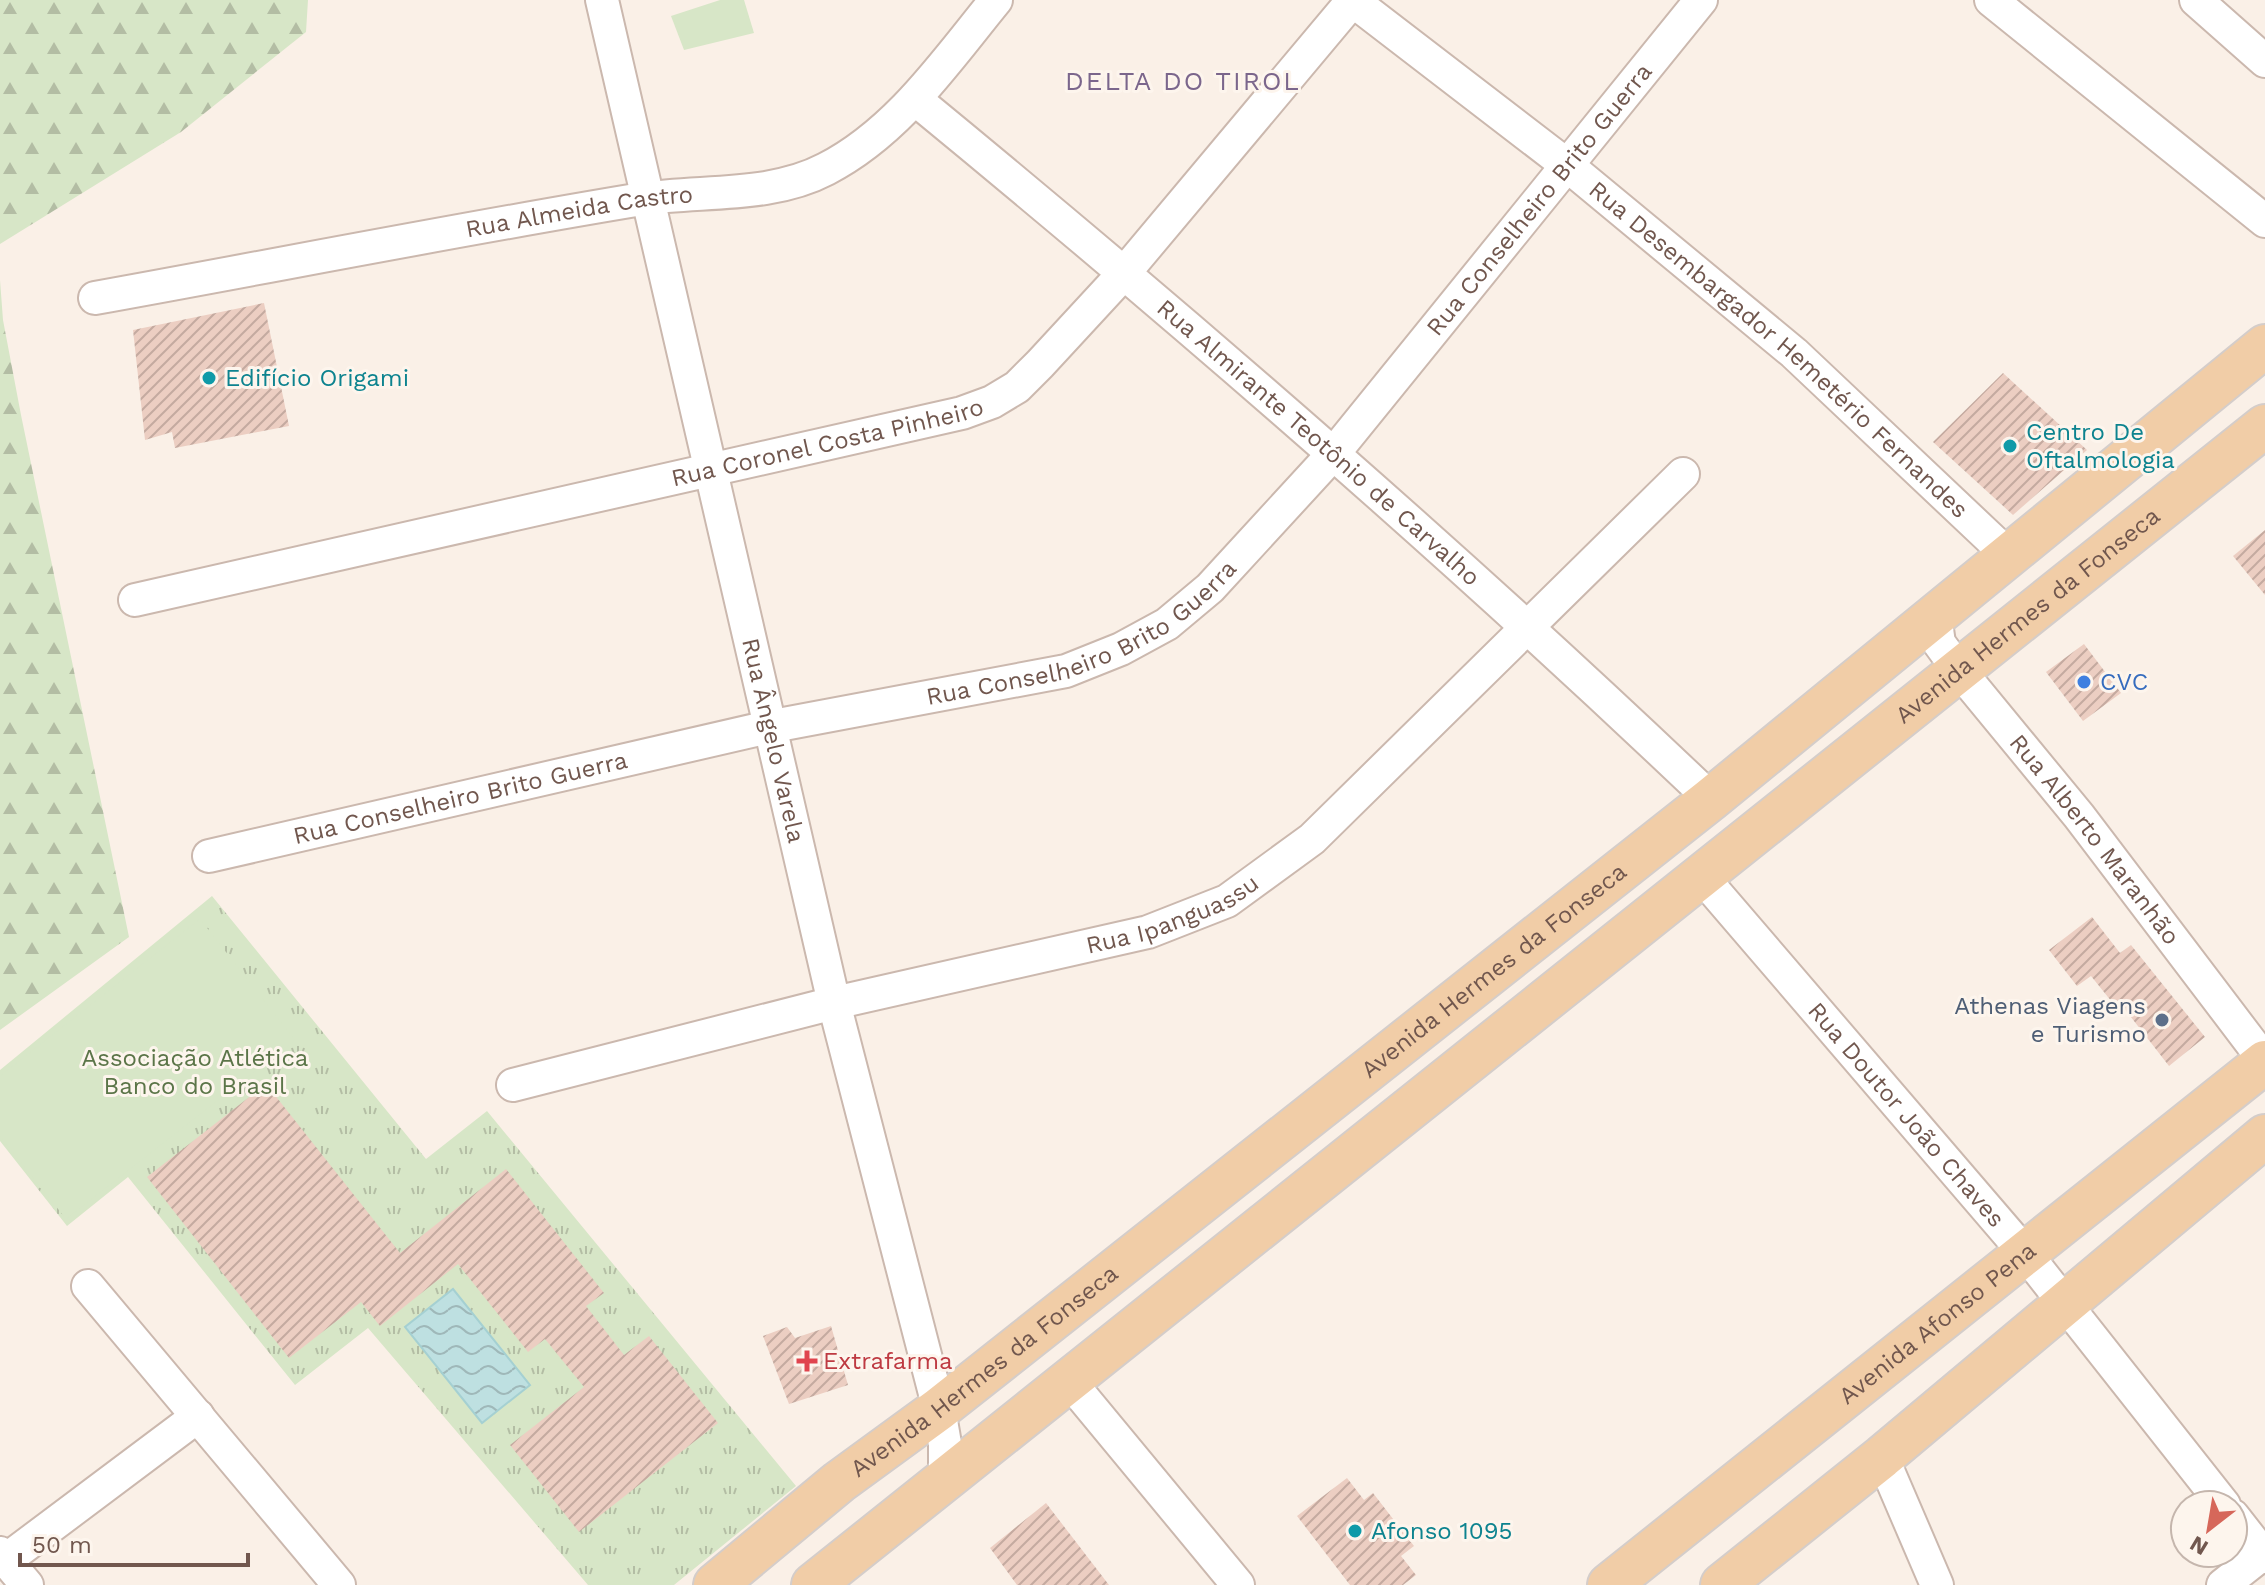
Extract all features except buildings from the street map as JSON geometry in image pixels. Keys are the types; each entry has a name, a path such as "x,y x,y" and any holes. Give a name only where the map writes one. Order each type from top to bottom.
{"main road":[{"name":"Avenida Hermes da Fonseca","path":"715,1585 839,1482 939,1409 1711,799 2265,346"},
{"name":"Avenida Hermes da Fonseca","path":"813,1585 1703,878 1958,669 2265,426"},
{"name":"Avenida Afonso Pena","path":"1609,1585 2265,1061"},
{"path":"1722,1585 1882,1457 2265,1136"}],"street":[{"name":"Rua Ângelo Varela","path":"602,0 645,199 773,726 834,1003 939,1409 945,1444 945,1479"},
{"name":"Rua Almeida Castro","path":"95,298 645,199 778,186 825,170 863,146 915,99 996,0"},
{"name":"Rua Desembargador Hemetério Fernandes","path":"1352,0 1568,166 1794,353 2010,557"},
{"name":"Rua Coronel Costa Pinheiro","path":"135,600 962,413 992,402 1017,387 1125,272 1352,0"},
{"name":"Rua Conselheiro Brito Guerra","path":"209,856 773,726 1066,671 1121,649 1167,624 1210,588 1334,453 1701,0"},
{"path":"1991,0 2265,221"},
{"path":"2196,0 2265,61"},
{"name":"Rua Almirante Teotônio de Carvalho","path":"915,99 1125,272 1334,453 1529,626 1711,799"},
{"name":"Rua Ipanguassu","path":"513,1085 834,1003 1148,932 1227,901 1312,839 1683,474"},
{"name":"Rua Alberto Maranhão","path":"1935,616 1939,643 1958,669 2079,816 2265,1061"},
{"name":"Rua Doutor João Chaves","path":"1703,878 2025,1253 2211,1489"},
{"path":"88,1286 339,1585"},
{"path":"1070,1382 1238,1585"},
{"path":"27,1585 3,1557 198,1416"},
{"path":"1882,1457 1937,1585"},
{"path":"2223,1585 2264,1554 2249,1536"}],"green space":[{"path":"0,0 308,0 306,32 181,132 0,244"},
{"path":"720,0 744,0 754,33 684,50 671,16"},
{"path":"0,280 3,320 21,415 129,937 0,1030"},
{"name":"Associação Atlética Banco do Brasil","path":"212,896 426,1159 487,1111 796,1486 674,1585 588,1585 368,1328 295,1385 128,1177 67,1226 0,1141 0,1070"},
{"path":"200,919 295,1040 66,1219 0,1136 0,1076"}],"water":[{"path":"453,1289 530,1385 482,1423 405,1327"}],"place":[{"name":"Edifício Origami","path":"209,378"},
{"name":"Centro De Oftalmologia","path":"2010,446"},
{"name":"CVC","path":"2084,682"},
{"name":"Athenas Viagens e Turismo","path":"2162,1020"},
{"name":"Extrafarma","path":"807,1361"},
{"name":"Afonso 1095","path":"1355,1531"}],"district":[{"name":"DELTA DO TIROL","path":"1183,81"}]}
